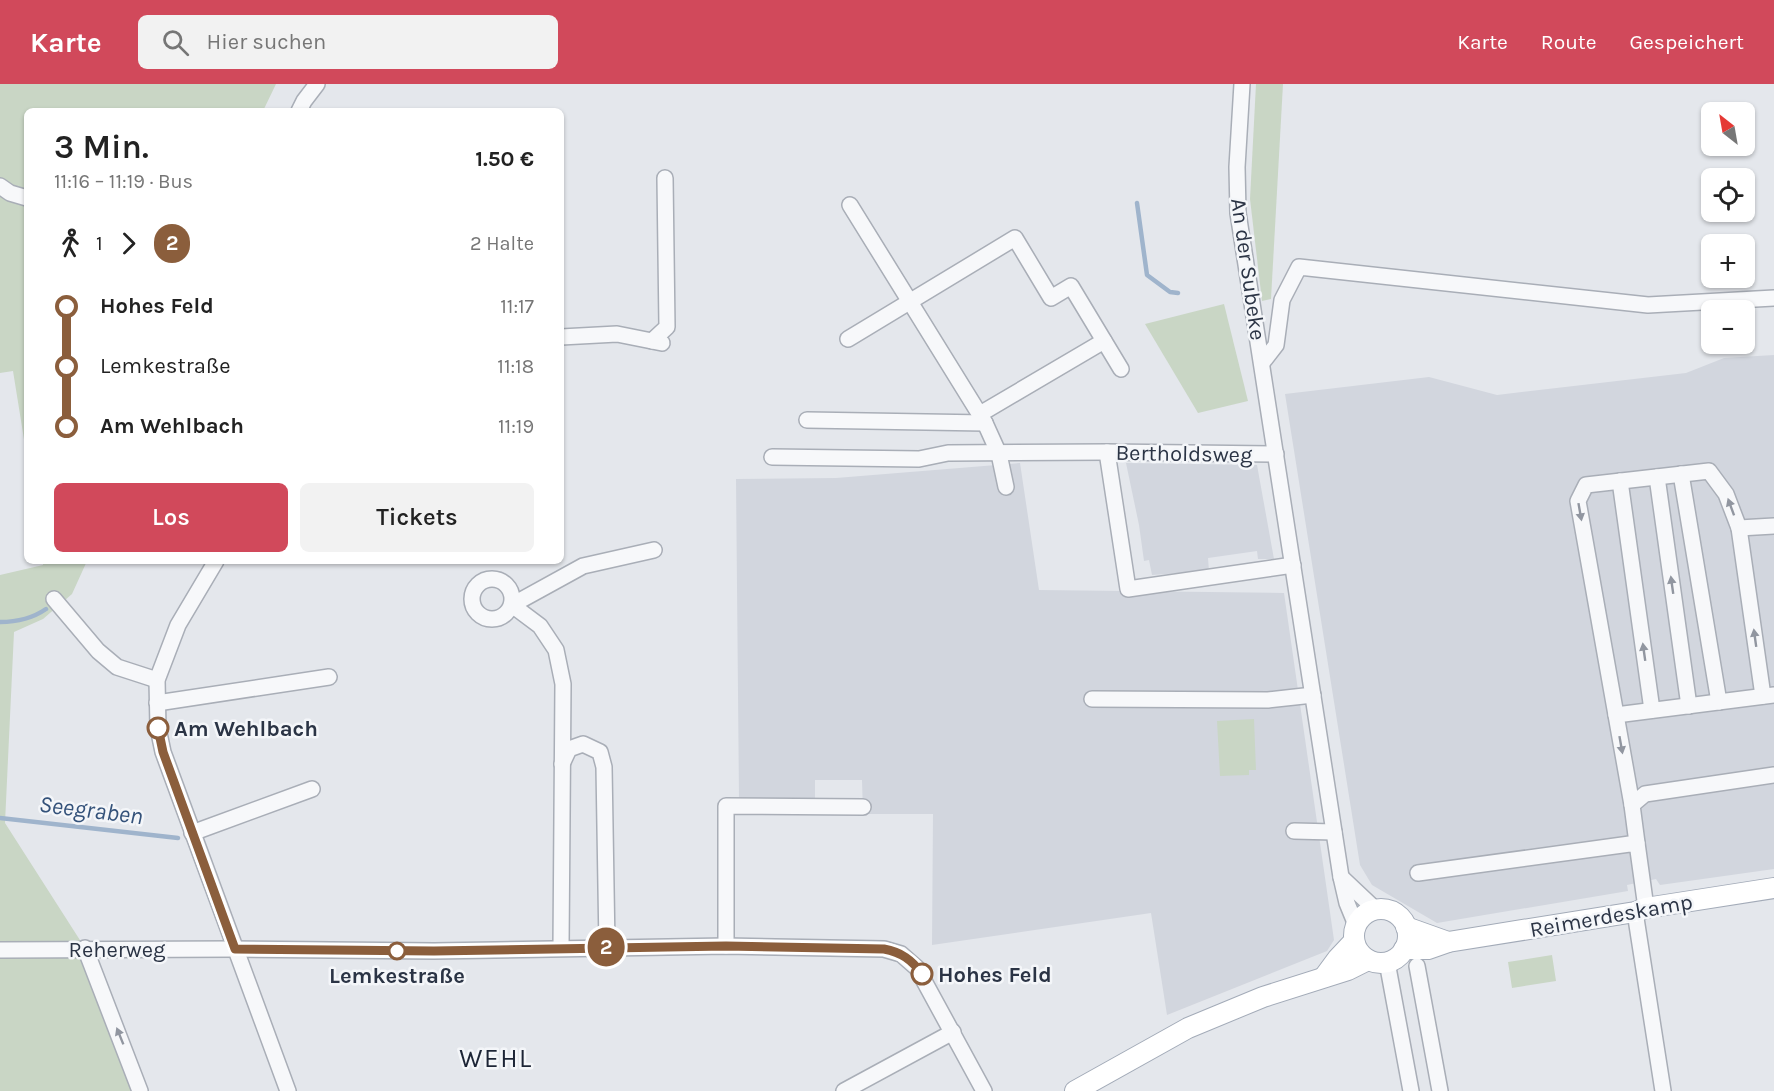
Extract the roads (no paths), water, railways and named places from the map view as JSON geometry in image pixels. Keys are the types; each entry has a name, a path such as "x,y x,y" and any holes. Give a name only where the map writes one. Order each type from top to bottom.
{"main road":[{"name":"Reimerdeskamp","path":"1404,949 1428,949 1448,942 1774,888"},
{"path":"1075,1091 1188,1028 1263,996 1397,957 1404,949 1408,939 1403,921 1394,912 1376,910 1365,914 1355,933 1324,977"},
{"name":"Reimerdeskamp","path":"1406,927 1448,942"},
{"path":"1355,933 1358,951 1378,961"}],"street":[{"path":"300,108 317,84"},
{"name":"An der Subeke","path":"1242,84 1237,167 1238,213 1276,454"},
{"path":"564,337 616,334 658,342 667,327 665,178"},
{"path":"0,186 10,193 24,197"},
{"path":"850,205 983,418 999,454 1006,487"},
{"path":"848,339 1015,238 1051,298 1071,286 1121,369"},
{"path":"1262,363 1276,345 1282,300 1299,267 1648,305 1774,297"},
{"path":"807,420 983,418 1104,341"},
{"path":"1107,452 1128,589 1293,565"},
{"name":"Bertholdsweg","path":"772,458 919,459 948,453 1276,454 1341,877 1355,933"},
{"path":"1616,715 1768,695 1739,528 1726,494 1709,471 1586,485 1578,501 1616,715 1632,805 1640,910 1664,1091"},
{"path":"1681,474 1719,702"},
{"path":"1657,477 1689,706"},
{"path":"1620,481 1652,710"},
{"path":"1739,528 1774,526"},
{"path":"561,948 563,684 556,650 540,626 512,605 583,566 654,550"},
{"path":"214,564 178,625 157,680 158,728 163,752 192,833 288,1091"},
{"path":"54,599 98,651 117,667 157,680"},
{"path":"157,703 329,677"},
{"path":"1092,699 1268,700 1313,695"},
{"path":"561,766 569,749 583,744 600,752 604,767 607,947"},
{"path":"1632,805 1645,794 1774,776"},
{"path":"192,833 312,789"},
{"path":"726,946 726,806 863,807"},
{"path":"1294,831 1334,832"},
{"path":"1418,873 1636,843"},
{"path":"1341,877 1376,910"},
{"path":"235,949 434,951 726,946 893,950 907,957 917,968 984,1091"},
{"path":"85,948 140,1091"},
{"name":"Reherweg","path":"0,950 235,949"},
{"path":"1378,961 1411,1091"},
{"path":"1417,966 1440,1091"},
{"path":"844,1091 953,1032"}],"waterway":[{"path":"1137,203 1147,275 1170,292 1178,293"},
{"path":"0,622 24,619 46,609"},
{"name":"Seegraben","path":"0,818 178,838"}],"place":[{"name":"Am Wehlbach","path":"158,728"},
{"name":"Lemkestraße","path":"397,951"},
{"name":"Hohes Feld","path":"922,974"}],"district":[{"name":"WEHL","path":"496,1058"}]}
